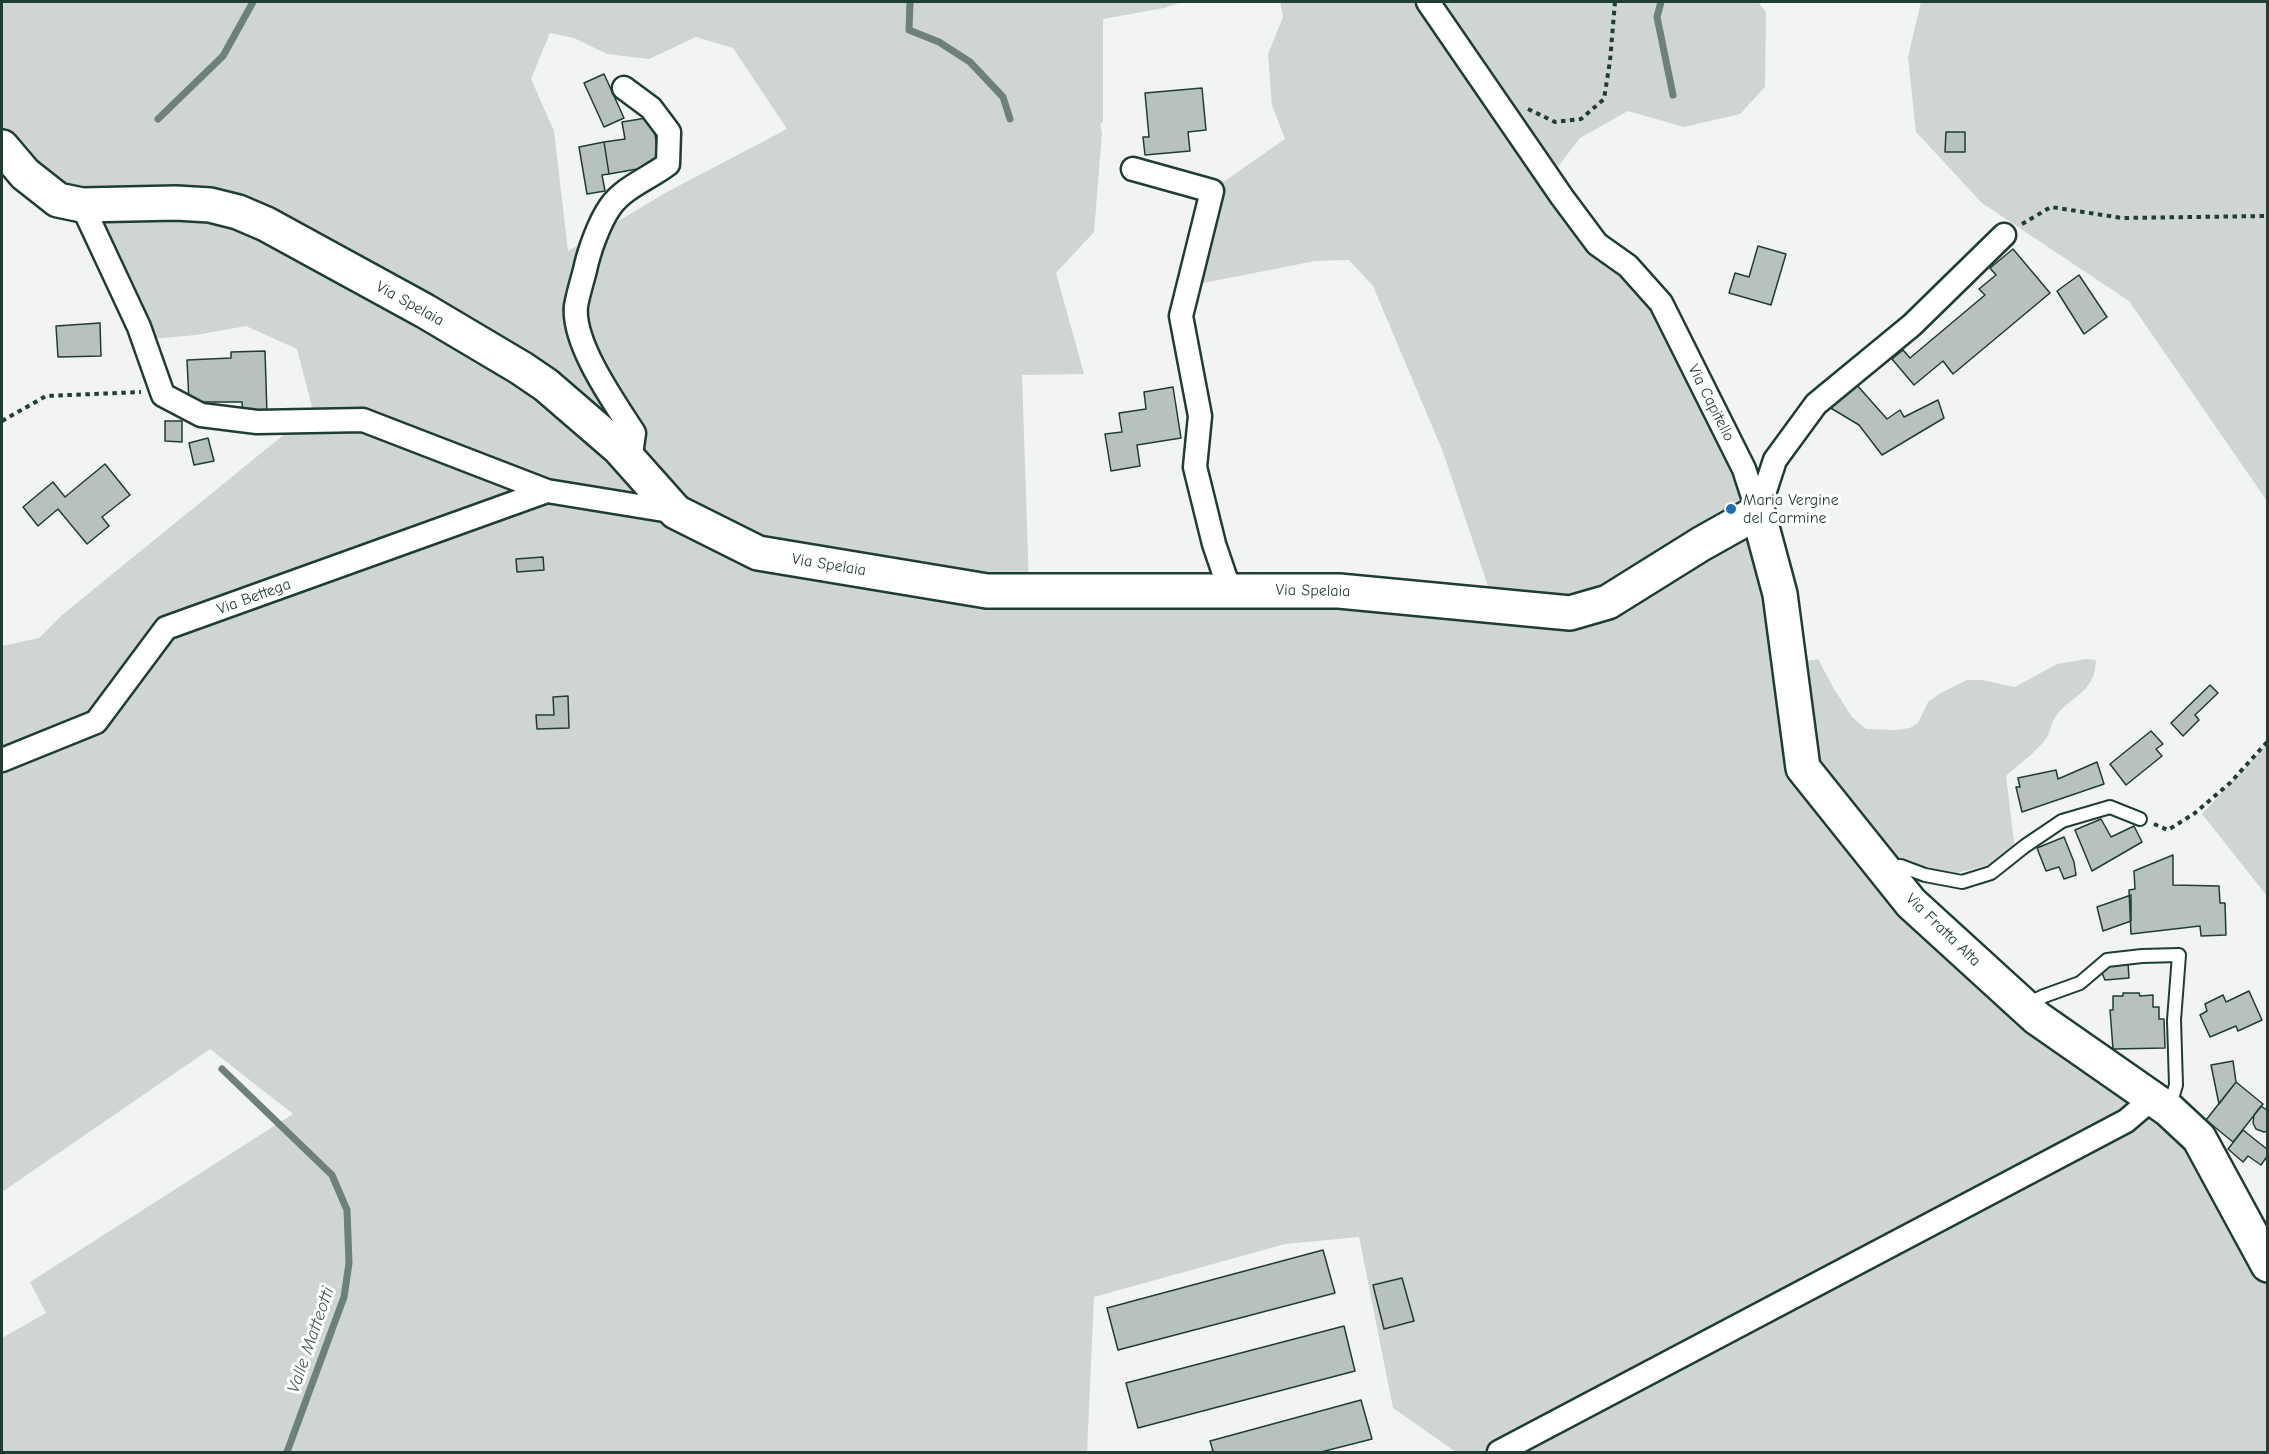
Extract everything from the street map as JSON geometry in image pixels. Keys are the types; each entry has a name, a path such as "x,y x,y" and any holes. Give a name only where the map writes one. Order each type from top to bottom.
{"street":[{"name":"Via Capitello","path":"1428,2 1597,244 1628,266 1661,303 1744,469 1758,512"},
{"path":"624,88 651,108 669,132 668,164 655,175 639,181 610,206 589,252 576,308 583,345 606,390 634,433 630,460"},
{"name":"Via Spelaia","path":"2,147 25,174 58,200 82,205 176,203 210,205 238,212 266,224 425,311 521,368 571,405 630,460 676,512 758,553 987,591 1339,591 1570,613 1608,602 1701,544 1758,512"},
{"path":"1133,168 1212,191 1181,316 1200,416 1195,467 1214,544 1230,591"},
{"path":"82,205 139,327 163,395"},
{"path":"1758,512 1775,460 1816,404 1912,325 2004,235"},
{"name":"Via Bettega","path":"163,395 201,415 257,422 363,420 547,491 676,512"},
{"name":"Via Bettega","path":"2,760 96,722 166,628 547,491"},
{"name":"Via Fratta Alta","path":"1758,512 1780,594 1803,768 1911,903 2037,1018 2161,1104 2199,1138 2268,1265"},
{"path":"1499,1452 2161,1104"}],"lane":[{"path":"1884,869 1901,866 1925,875 1962,882 1991,873 2062,821 2110,807 2140,819"},
{"path":"2024,1006 2080,983 2107,960 2179,955 2174,1020 2176,1085 2161,1104"}],"path":[{"path":"1526,108 1555,122 1581,119 1604,99 1615,2"},
{"path":"2004,235 2050,207 2122,218 2268,216"},
{"path":"2,421 46,396 142,392 163,395"},
{"path":"2140,819 2168,830 2195,813 2230,783 2268,741"}],"shaded area":[{"path":"2,2 1182,2 1164,8 1103,19 1103,122 1100,124 1102,133 1094,232 1056,273 1084,374 1022,375 1029,585 1495,607 1443,452 1373,286 1349,260 1315,261 1188,286 1219,185 1285,139 1272,105 1268,54 1283,17 1280,2 1758,2 1766,12 1765,87 1740,114 1684,127 1628,111 1580,138 1553,173 1657,300 1759,516 1789,664 1818,659 1852,717 1866,729 1895,730 1910,728 1918,723 1928,702 1967,680 1982,680 2015,687 2057,664 2086,659 2096,660 2095,672 2086,688 2060,711 2047,737 2039,747 2006,776 2015,850 1996,863 1910,885 2197,1140 2267,1255 2267,1452 1456,1452 1393,1408 1359,1237 1285,1244 1094,1297 1087,1452 2,1452 2,1338 46,1313 30,1282 293,1114 210,1049 2,1192 2,646 39,638 62,615 313,411 297,349 246,326 196,335 151,339 90,205 2,149","holes":["550,33 574,38 607,54 649,59 696,37 733,48 787,129 667,192 568,251 554,131 531,79"]},
{"path":"1921,2 2267,2 2267,501 2129,301 1982,203 1916,132 1908,57"},
{"path":"2267,744 2267,896 2202,814"}],"building":[{"path":"604,74 624,118 604,127 584,83"},
{"path":"1202,88 1206,130 1188,132 1190,151 1145,155 1143,137 1149,137 1145,93"},
{"path":"652,117 660,165 609,174 604,142 625,139 622,122"},
{"path":"1946,132 1965,132 1965,152 1945,152"},
{"path":"604,142 609,174 602,175 605,191 587,194 579,147"},
{"path":"1758,246 1786,254 1771,305 1729,293 1735,273 1749,277"},
{"path":"2013,249 2050,293 1953,374 1943,361 1914,385 1892,359 1903,350 1910,358 1985,295 1979,289 1996,275 1990,268"},
{"path":"2079,275 2107,317 2084,334 2057,291"},
{"path":"100,323 101,356 58,357 56,326"},
{"path":"265,351 267,414 243,415 242,402 189,402 187,360 231,358 231,352"},
{"path":"1856,384 1887,419 1900,410 1904,417 1938,400 1944,418 1882,455 1859,425 1829,407"},
{"path":"1173,387 1181,438 1137,445 1140,466 1111,471 1105,434 1122,432 1119,413 1146,409 1144,392"},
{"path":"165,421 182,421 182,442 165,441"},
{"path":"208,438 214,461 194,465 189,443"},
{"path":"105,464 130,495 102,517 109,526 87,544 58,509 38,526 23,507 53,482 65,497"},
{"path":"543,557 544,570 517,572 516,559"},
{"path":"2210,685 2218,693 2195,715 2199,720 2183,736 2171,723"},
{"path":"568,696 569,728 537,729 536,715 554,715 553,697"},
{"path":"2151,731 2163,744 2156,749 2162,756 2126,785 2110,764"},
{"path":"2097,762 2104,784 2022,812 2016,787 2020,787 2018,778 2056,770 2058,779"},
{"path":"2101,819 2111,837 2134,826 2142,842 2092,871 2075,830"},
{"path":"2064,837 2074,862 2076,875 2064,879 2059,867 2046,871 2037,848"},
{"path":"2173,855 2173,885 2219,886 2220,903 2225,903 2226,935 2201,936 2200,926 2131,934 2129,890 2135,889 2134,871"},
{"path":"2131,895 2131,921 2103,931 2097,907"},
{"path":"2128,963 2129,978 2105,980 2102,973 2110,964"},
{"path":"2249,991 2262,1020 2238,1031 2236,1026 2210,1037 2200,1015 2207,1011 2205,1004 2223,995 2226,1002"},
{"path":"2123,993 2139,993 2140,996 2153,995 2153,1007 2159,1007 2159,1019 2164,1019 2165,1048 2113,1049 2110,1010 2113,1010 2113,996 2123,996"},
{"path":"2233,1061 2236,1082 2219,1104 2211,1065"},
{"path":"2236,1082 2263,1104 2233,1142 2206,1120"},
{"path":"2261,1106 2268,1111 2268,1131 2264,1132 2256,1129 2253,1123 2254,1115"},
{"path":"2243,1130 2268,1150 2268,1155 2261,1165 2248,1156 2243,1162 2228,1149"},
{"path":"1323,1250 1335,1293 1118,1350 1107,1308"},
{"path":"1402,1278 1414,1321 1384,1329 1373,1285"},
{"path":"1344,1326 1355,1371 1138,1428 1126,1383"},
{"path":"1361,1400 1372,1439 1321,1452 1210,1452 1213,1451 1210,1441"}],"waterway":[{"path":"158,119 223,56 253,2"},
{"path":"910,2 909,30 939,42 970,62 1003,97 1010,119"},
{"path":"1661,2 1657,17 1673,95"},
{"name":"Valle Matteotti","path":"222,1069 332,1175 347,1210 349,1263 344,1297 287,1452"}],"place":[{"name":"Maria Vergine del Carmine","path":"1731,509"}]}
